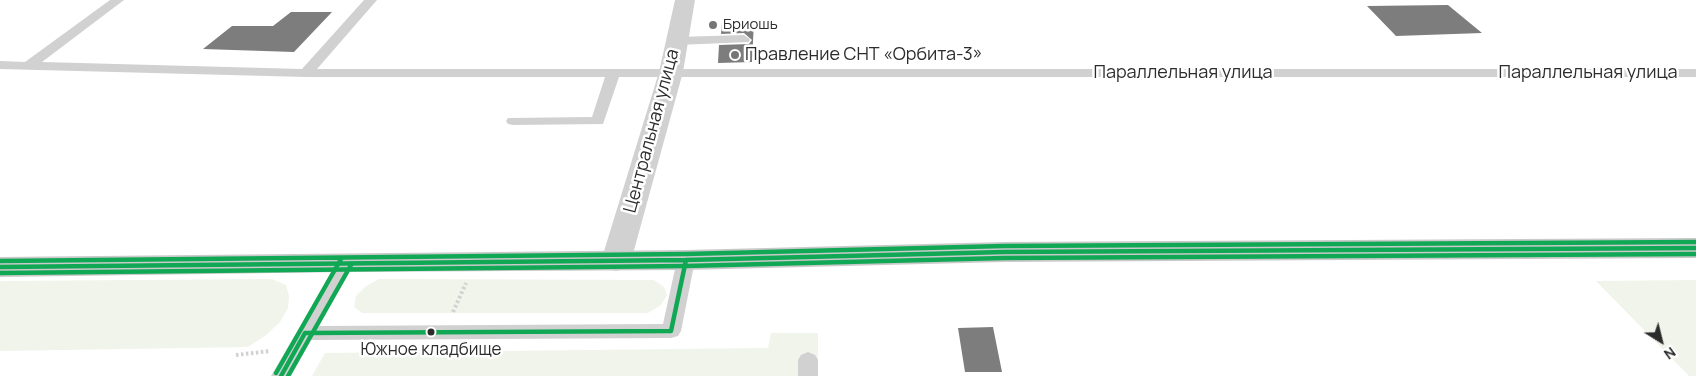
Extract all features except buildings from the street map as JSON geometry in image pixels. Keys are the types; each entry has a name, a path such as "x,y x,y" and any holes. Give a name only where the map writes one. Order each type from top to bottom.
{"main road":[{"path":"0,267 686,260 1004,252 1696,248"}],"street":[{"name":"Центральная улица","path":"616,260 671,72 685,0"}],"lane":[{"path":"29,65 118,0"},
{"path":"306,73 371,0"},
{"path":"677,41 744,39"},
{"name":"Параллельная улица","path":"0,66 29,65 306,73 1696,73"},
{"path":"512,121 598,121 614,72"},
{"path":"305,333 671,331 686,260"},
{"path":"281,376 346,262"}],"path":[{"path":"450,318 467,280"}],"shaded area":[{"path":"272,279 286,285 289,296 288,308 280,322 266,335 248,347 0,351 0,281"},
{"path":"379,279 654,280 664,287 667,295 661,305 648,313 362,313 354,307 356,296 366,286"},
{"path":"1696,280 1696,376 1689,376 1596,281"},
{"name":"Южное кладбище","path":"771,333 818,333 818,376 312,376 325,353 768,348"}],"transit line":[{"path":"0,261 686,254 1004,246 1696,242"},
{"path":"0,267 686,260 1004,252 1696,248"},
{"path":"0,273 686,266 1004,258 1696,254"},
{"path":"276,373 341,259"},
{"path":"281,376 305,333 671,331 686,260"},
{"path":"288,376 351,265"}],"place":[{"name":"Бриошь","path":"713,25"},
{"name":"Правление СНТ «Орбита-3»","path":"735,55"},
{"name":"Южное кладбище","path":"431,332"}]}
